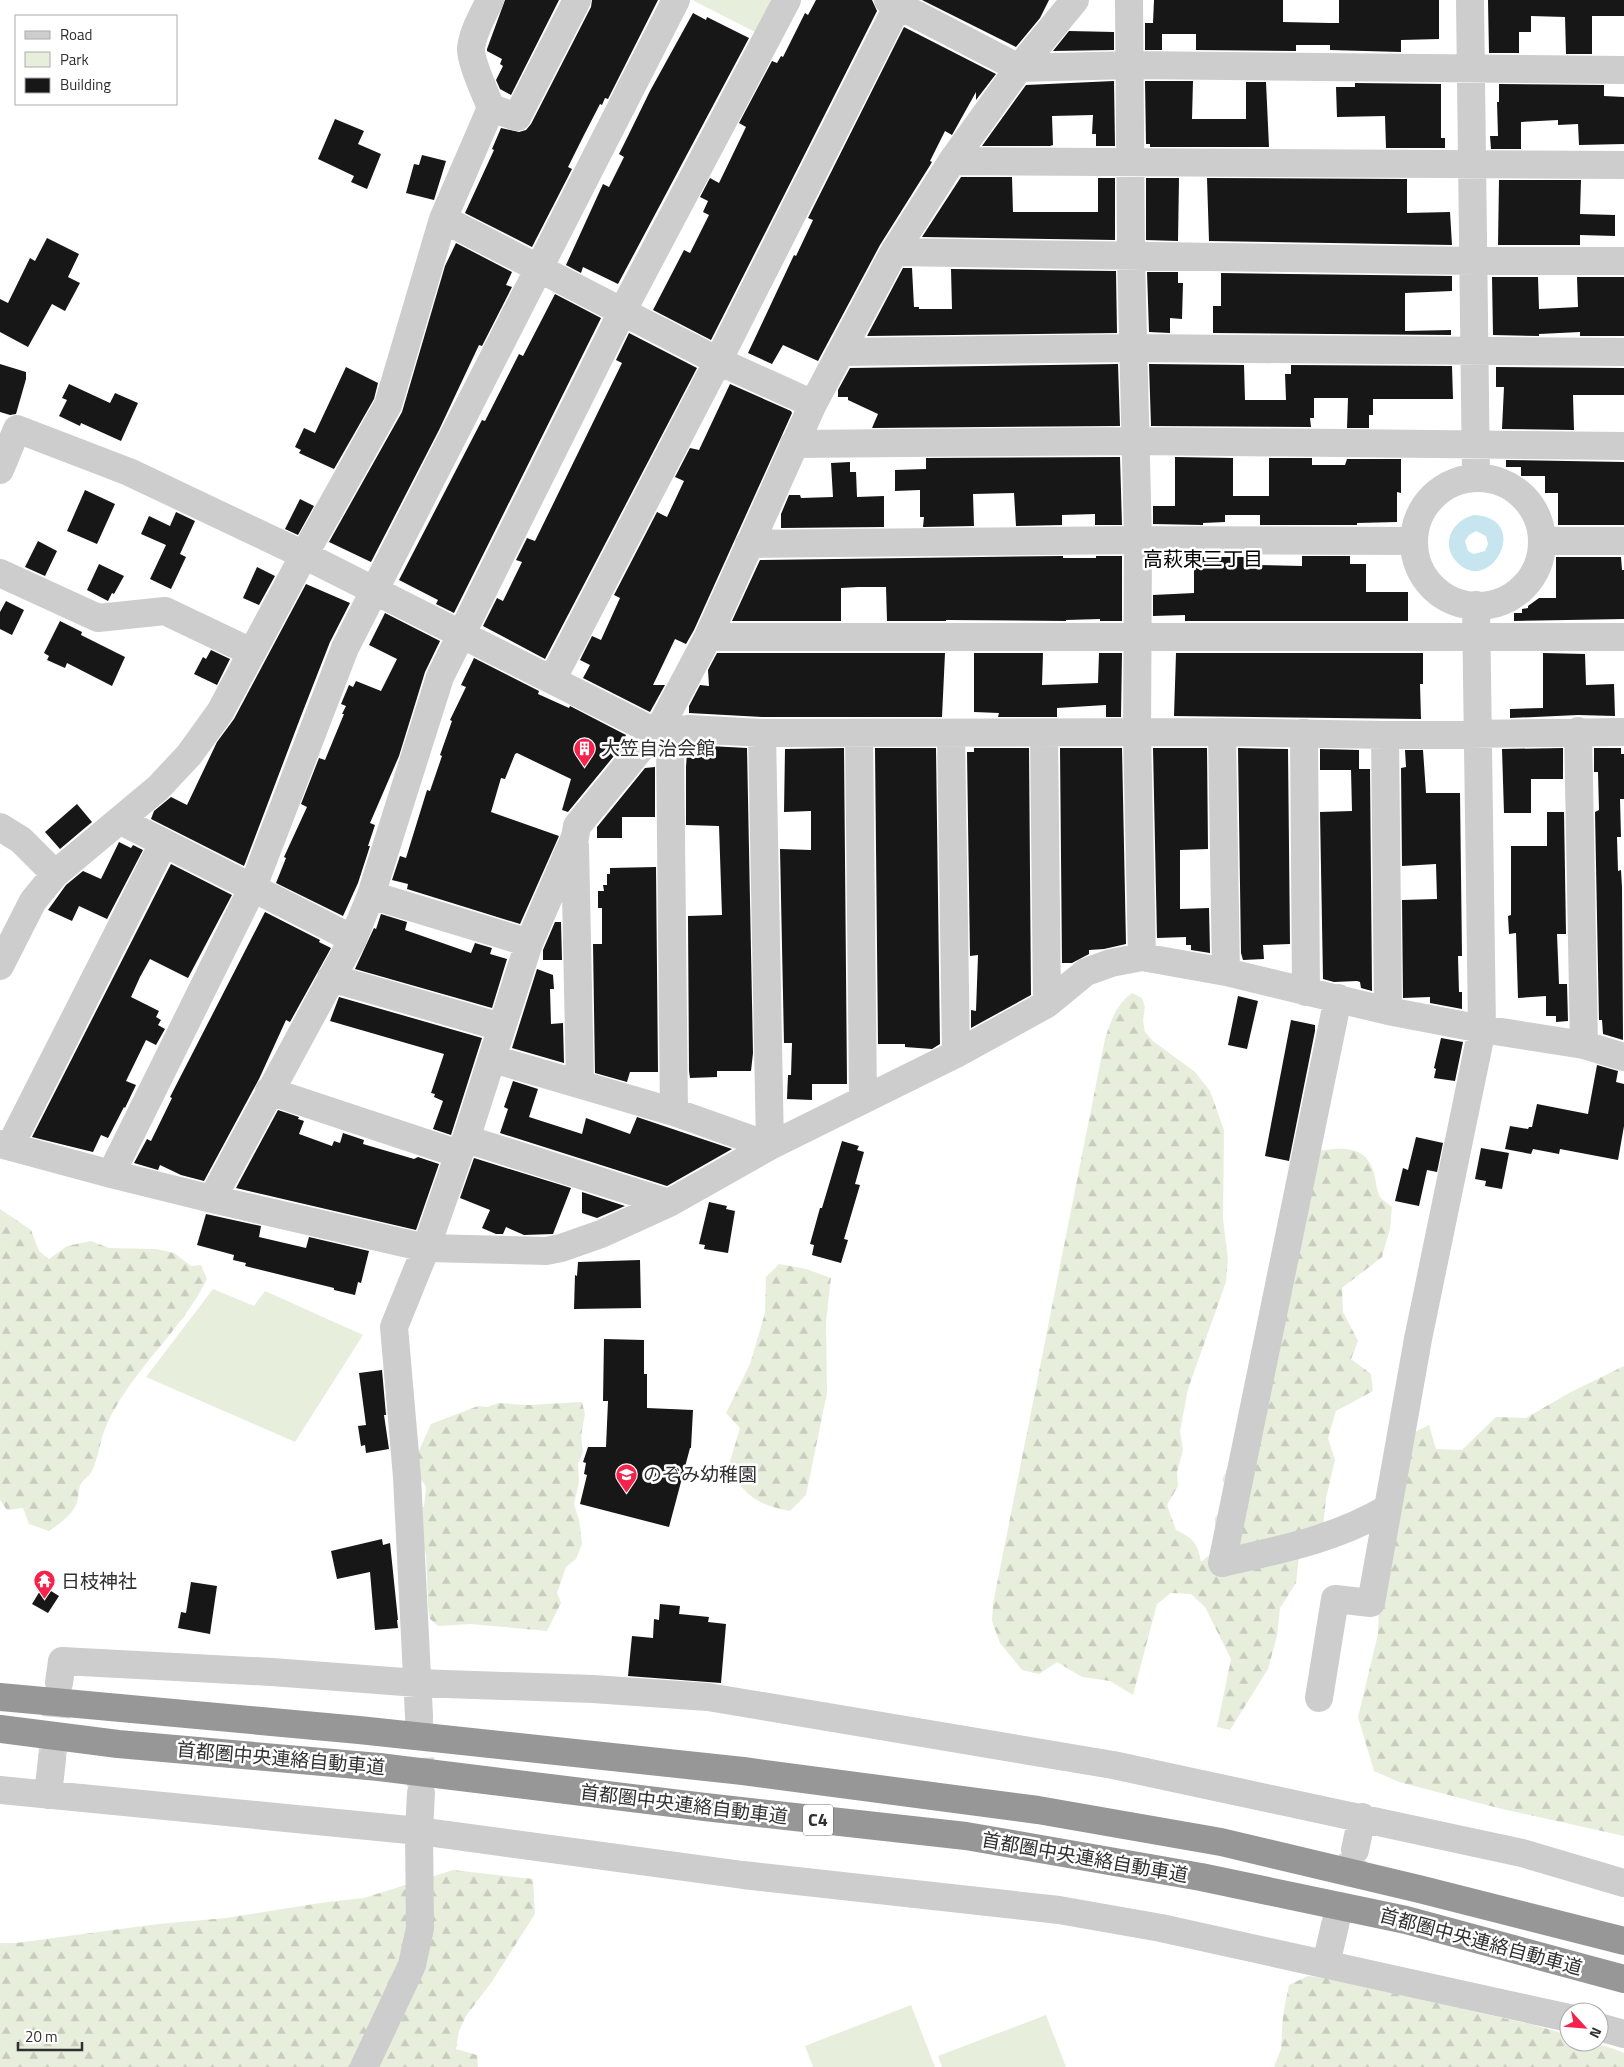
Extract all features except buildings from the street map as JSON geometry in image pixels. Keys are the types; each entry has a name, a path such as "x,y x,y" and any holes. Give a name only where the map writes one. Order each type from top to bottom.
{"highway":[{"name":"首都圏中央連絡自動車道","path":"0,1697 359,1730 733,1770 1038,1810 1221,1842 1428,1891 1624,1941"},
{"name":"首都圏中央連絡自動車道","path":"0,1729 118,1744 379,1767 695,1806 966,1836 1202,1877 1406,1920 1624,1979"}],"street":[{"path":"0,966 32,901 55,874 158,788 189,755 220,712 304,555 388,405 444,219 492,108 479,77 471,50 475,32 490,0"},
{"path":"492,108 517,117 577,0"},
{"path":"110,1174 252,889 344,648 676,0"},
{"path":"212,1199 353,939 371,895 440,677 622,312 787,0"},
{"path":"580,1084 575,837 577,826 642,747 657,733 708,637 794,444 894,252 952,161 1019,68 1075,0"},
{"path":"1129,0 1131,256 1138,540 1139,638 1137,733 1142,957"},
{"path":"1470,0 1476,477"},
{"path":"552,680 718,361 893,3 1019,68 1130,65 1471,70 1624,70"},
{"path":"952,161 1624,165"},
{"path":"444,219 718,361 814,404"},
{"path":"894,252 1473,261 1624,261"},
{"path":"842,352 1133,348 1624,352"},
{"path":"0,470 18,429 130,472 374,588 657,733 670,745 674,1112"},
{"path":"794,444 1136,441 1476,446 1624,446"},
{"path":"1476,477 1496,479 1515,488 1530,502 1540,520 1543,541 1540,561 1531,579 1517,594 1499,603 1476,605 1458,604 1440,594 1426,580 1416,561 1413,541 1417,522 1426,504 1439,490 1457,480 1476,477"},
{"path":"749,544 1138,540 1413,541"},
{"path":"1543,541 1624,541"},
{"path":"0,572 98,618 165,611 251,652"},
{"path":"1319,1698 1336,1599 1371,1603 1418,1340 1482,1029 1478,637 1476,605"},
{"path":"708,637 1624,637"},
{"path":"657,733 689,730 762,733 1222,732 1385,735 1479,732 1624,732"},
{"path":"1578,731 1584,1045"},
{"path":"1222,732 1226,972"},
{"path":"762,733 770,1146"},
{"path":"859,733 863,1099"},
{"path":"951,733 956,1054"},
{"path":"1044,733 1047,1004"},
{"path":"1304,733 1306,992"},
{"path":"1385,735 1388,1011"},
{"path":"121,820 164,844 353,939"},
{"path":"0,827 21,840 55,874"},
{"path":"419,1716 408,1477 394,1327 426,1248 493,1059 501,1027 529,943 575,837"},
{"path":"164,844 5,1145 110,1174 212,1199 426,1248 546,1251 601,1234 669,1203 770,1146 956,1054 1047,1004 1086,972 1111,963 1142,957 1226,972 1388,1011 1482,1029 1584,1045 1624,1056"},
{"path":"371,895 529,943"},
{"path":"332,978 501,1027"},
{"path":"1338,998 1222,1563 1304,1545 1354,1527 1388,1508"},
{"path":"493,1059 674,1112 770,1146"},
{"path":"269,1091 669,1203"},
{"path":"59,1683 62,1661 272,1672 417,1683 593,1688 708,1697 1113,1765 1522,1854 1624,1882"},
{"path":"48,1794 52,1759"},
{"path":"0,1790 419,1831 743,1875 1059,1910 1161,1928 1559,2016"},
{"path":"364,2067 412,1965 420,1928 419,1831 421,1793"},
{"path":"1355,1850 1362,1818"},
{"path":"1326,1964 1335,1925"},
{"path":"1609,2030 1624,2034"}],"green space":[{"path":"694,0 776,0 759,34"},
{"path":"1132,993 1142,998 1145,1007 1143,1021 1145,1032 1153,1041 1195,1072 1210,1091 1224,1130 1223,1219 1228,1259 1226,1282 1188,1389 1180,1431 1183,1450 1177,1472 1178,1486 1167,1505 1176,1530 1194,1542 1201,1562 1208,1556 1215,1554 1217,1545 1215,1517 1227,1507 1231,1493 1222,1480 1229,1465 1314,1152 1348,1149 1363,1155 1369,1161 1373,1170 1380,1197 1392,1207 1390,1229 1382,1257 1342,1288 1343,1312 1358,1341 1351,1359 1371,1374 1373,1391 1336,1411 1328,1438 1335,1460 1326,1498 1323,1528 1299,1556 1296,1583 1280,1608 1277,1636 1268,1669 1230,1730 1217,1727 1231,1659 1205,1607 1191,1594 1171,1593 1157,1604 1133,1695 1110,1681 1082,1677 1057,1662 1039,1674 1022,1670 1000,1643 992,1621 993,1604 1105,1039 1118,1008"},
{"path":"0,1209 31,1230 39,1251 49,1259 67,1246 91,1241 109,1248 156,1249 174,1253 191,1266 201,1265 207,1279 184,1316 117,1404 107,1424 92,1471 80,1486 78,1500 74,1509 61,1523 49,1531 29,1524 23,1508 7,1510 0,1500"},
{"path":"779,1264 806,1269 831,1278 826,1321 827,1393 806,1495 790,1511 753,1498 741,1486 728,1468 740,1428 726,1413 750,1364 765,1313 766,1277"},
{"path":"213,1289 254,1306 265,1291 363,1335 295,1442 146,1377"},
{"path":"1624,1366 1624,1836 1502,1809 1399,1782 1374,1771 1358,1717 1378,1634 1379,1598 1411,1434 1429,1425 1436,1449 1462,1450 1496,1417 1526,1418 1569,1393"},
{"path":"582,1402 585,1414 581,1436 583,1451 578,1464 579,1482 574,1504 579,1520 582,1544 576,1559 566,1567 557,1593 561,1603 547,1631 471,1624 438,1626 430,1619 426,1555 422,1544 419,1513 424,1506 426,1487 416,1472 415,1459 431,1424 478,1406 487,1407 499,1403 527,1405"},
{"path":"453,1870 533,1879 535,1914 491,1983 466,2016 459,2031 456,2049 477,2055 478,2067 0,2067 0,1943 16,1943 158,1924 226,1918 364,1898"},
{"path":"1308,1976 1326,1978 1534,2025 1559,2032 1559,2052 1609,2052 1609,2047 1624,2053 1624,2067 1274,2067 1281,2049 1283,2015 1289,1985"},
{"path":"911,2005 935,2067 813,2067 805,2046"},
{"path":"1046,2015 1066,2067 942,2067 938,2056"}],"water":[{"path":"1474,515 1492,519 1501,529 1503,541 1500,553 1492,564 1481,570 1469,570 1456,561 1449,547 1451,533 1460,522","holes":["1476,531 1486,536 1488,544 1485,551 1474,554 1468,551 1465,541 1469,535"]}],"tunnel":[{"path":"52,1759 59,1683"},
{"path":"419,1716 421,1793"},
{"path":"1335,1925 1355,1850"}],"place":[{"name":"大笠自治会館","path":"585,767"},
{"name":"のぞみ幼稚園","path":"627,1493"},
{"name":"日枝神社","path":"45,1600"}],"district":[{"name":"高萩東三丁目","path":"1203,559"}]}
